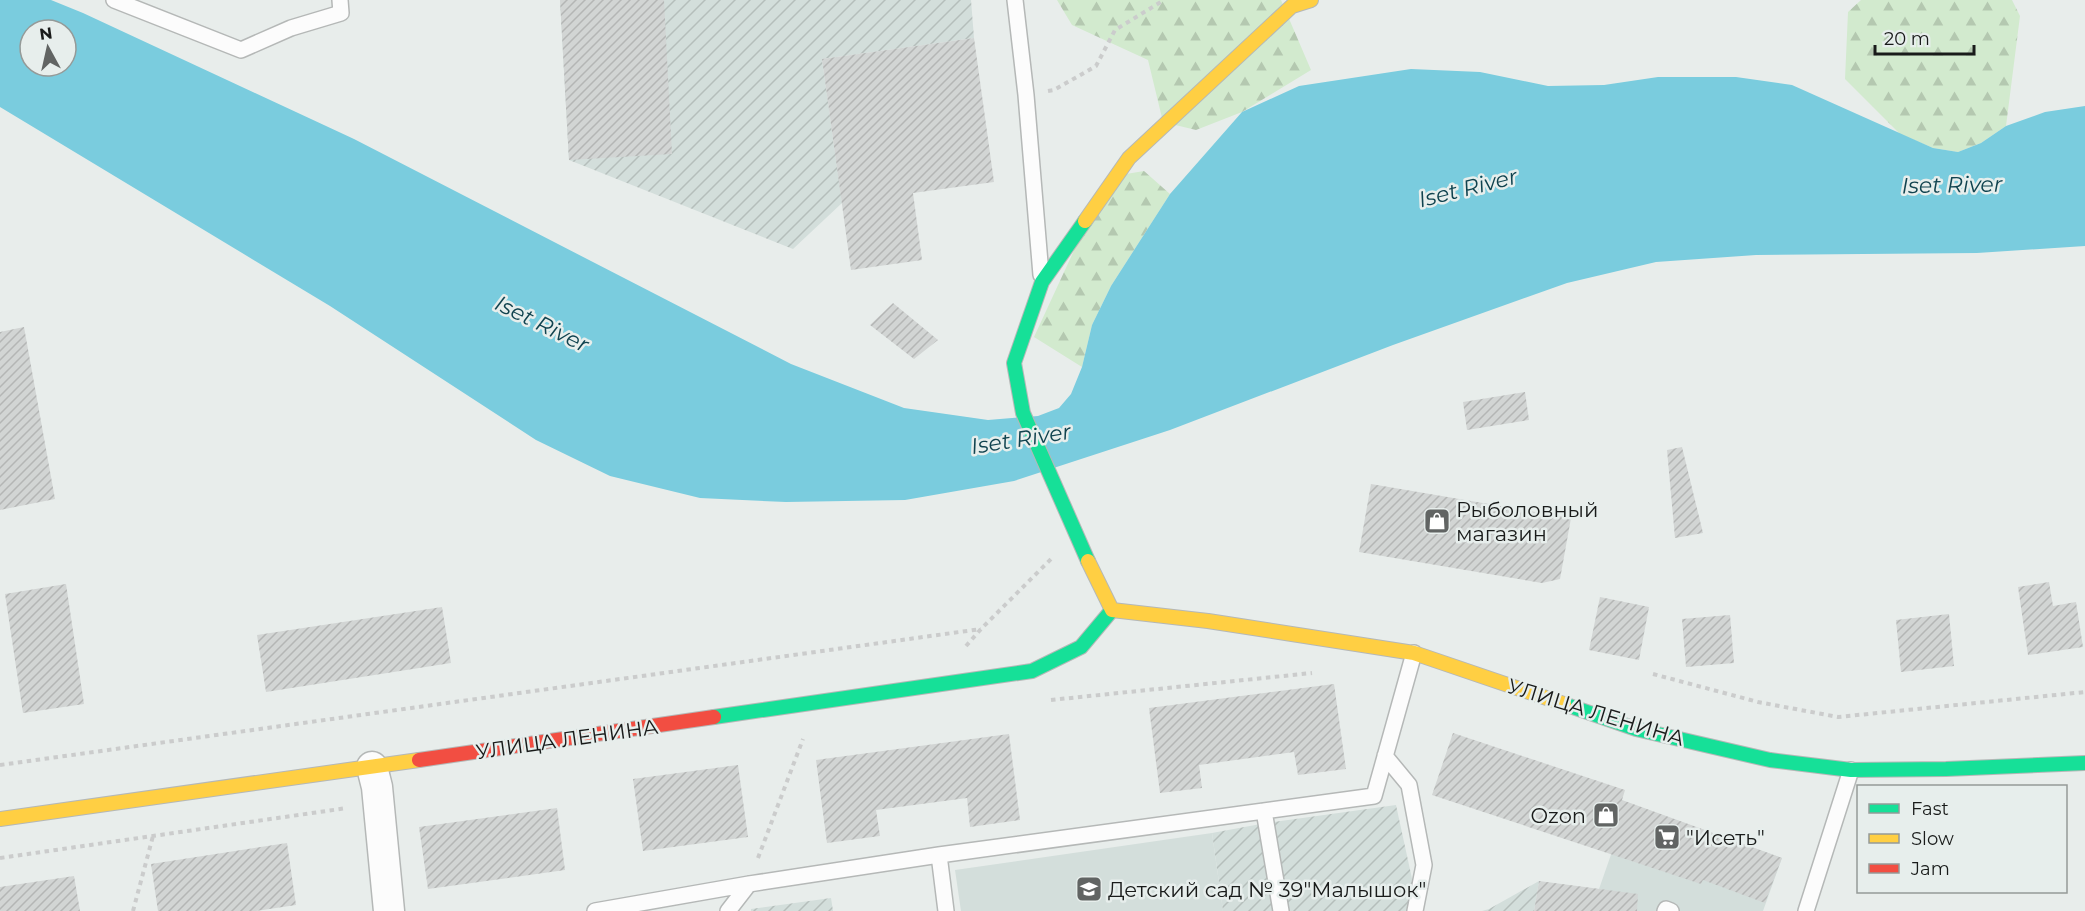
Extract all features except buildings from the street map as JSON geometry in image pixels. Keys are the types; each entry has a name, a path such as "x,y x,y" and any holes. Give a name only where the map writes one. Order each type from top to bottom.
{"street":[{"path":"1112,610 1076,535 1023,413 1014,363 1042,282 1129,158 1292,6 1311,0"},
{"name":"УЛИЦА ЛЕНИНА","path":"0,819 1032,671 1081,647 1112,610 1208,621 1414,653 1636,729 1770,759 1851,770 1946,769 2085,763"},
{"path":"372,767 377,787 390,911"}],"lane":[{"path":"114,0 241,50 291,28 341,13 340,0"},
{"path":"1015,0 1026,95 1042,282"},
{"path":"595,911 749,884 939,855 1374,796 1414,653"},
{"path":"1386,756 1409,785 1424,865 1415,911"},
{"path":"1806,911 1851,770"},
{"path":"1264,811 1281,911"},
{"path":"939,855 946,911"},
{"path":"728,911 749,884"},
{"path":"1665,911 1666,909 1671,911"}],"path":[{"path":"1026,95 1054,90 1096,66 1114,30 1164,0"},
{"path":"0,765 981,629"},
{"path":"1653,674 1758,702 1839,717 2085,692"},
{"path":"0,858 349,808"},
{"path":"134,911 153,836"}],"shaded area":[{"path":"560,0 971,0 974,38 822,59 842,203 793,249 569,160"},
{"path":"1629,803 1782,858 1763,911 1534,911 1599,889"},
{"path":"1396,805 1419,911 1223,911 1212,833"},
{"name":"Детский сад № 39\"Малышок\"","path":"1212,833 1223,911 961,911 955,870"},
{"path":"1539,881 1534,911 1482,911 1489,909"},
{"path":"831,898 833,911 751,911 751,909"}],"green space":[{"path":"1057,0 1281,0 1311,70 1242,112 1196,130 1163,122 1148,60 1072,25"},
{"path":"1861,0 2012,0 2020,16 2006,126 1981,143 1958,152 1933,148 1900,134 1845,79 1848,12"},
{"path":"1144,171 1170,194 1111,286 1092,325 1082,367 1034,337 1108,177"}],"water":[{"name":"Iset River","path":"0,0 51,0 83,13 354,139 791,364 904,408 988,420 1038,416 1059,408 1071,394 1082,367 1092,325 1111,286 1170,194 1242,112 1299,86 1411,69 1480,72 1548,86 1604,85 1658,77 1736,77 1792,85 1933,148 1958,152 1981,143 2006,126 2045,112 2085,106 2085,246 1977,253 1756,255 1656,262 1567,283 1393,345 1170,430 1014,481 905,500 786,502 700,498 610,476 536,440 330,306 0,107"}],"traffic: fast":[{"path":"1085,221 1042,282 1014,363 1023,413 1088,561"},
{"path":"714,717 1032,671 1081,647 1112,610"},
{"path":"1564,704 1636,729 1770,760 1851,770 1946,769 2085,763"}],"traffic: slow":[{"path":"1085,221 1129,158 1292,6 1311,0"},
{"path":"1088,561 1112,610 1208,621 1414,653 1564,704"},
{"path":"0,819 419,760"}],"traffic: jam":[{"path":"419,760 714,717"}],"place":[{"name":"Рыболовный магазин","path":"1437,521"},
{"name":"Ozon","path":"1606,815"},
{"name":"\"Исеть\"","path":"1667,837"},
{"name":"Детский сад № 39\"Малышок\"","path":"1089,889"}]}
